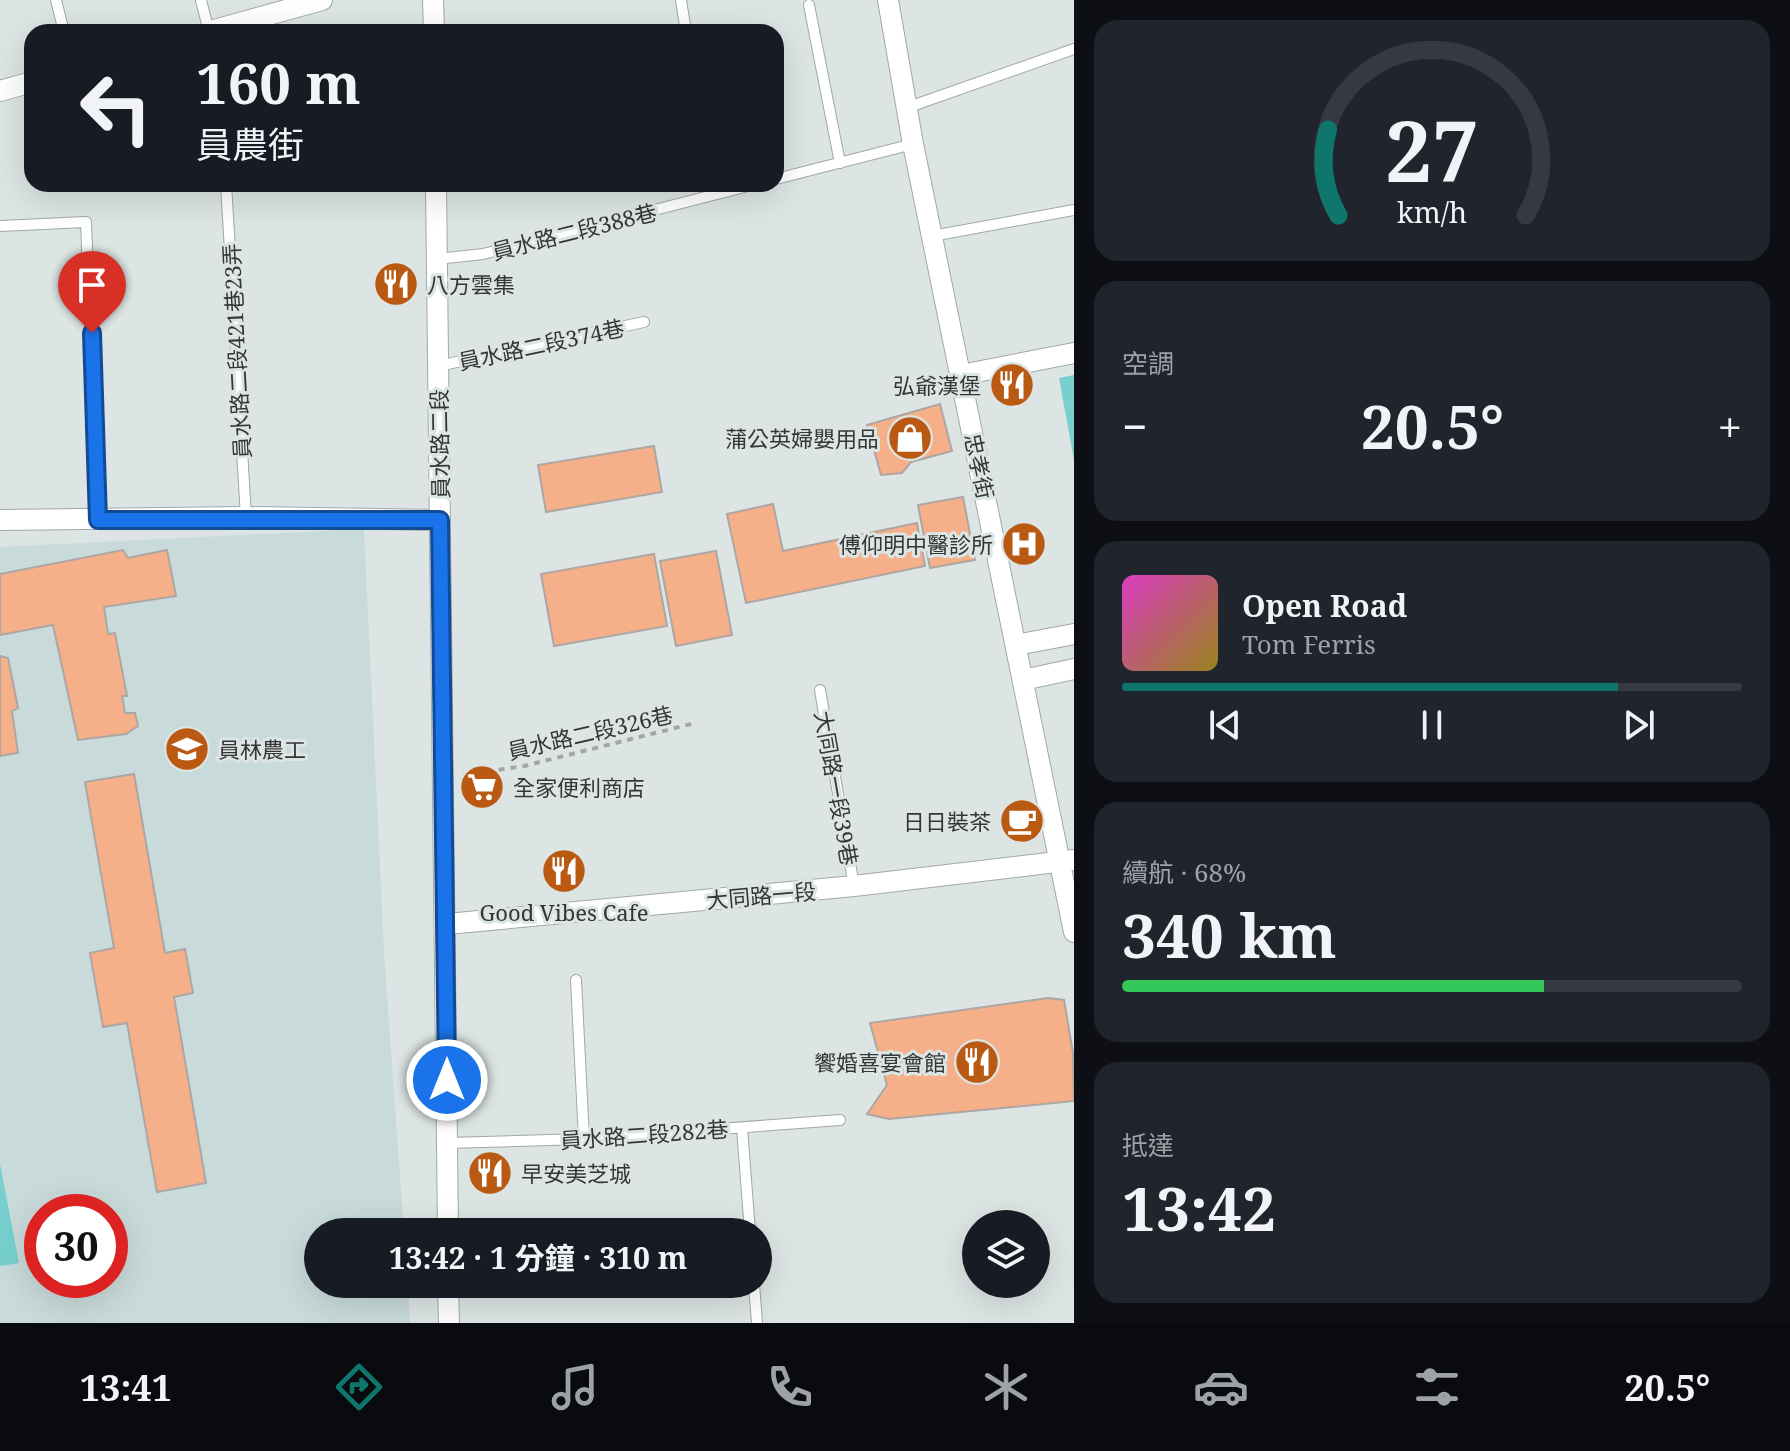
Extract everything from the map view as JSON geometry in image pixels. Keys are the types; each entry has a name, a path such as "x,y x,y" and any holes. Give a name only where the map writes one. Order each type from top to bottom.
{"street":[{"path":"236,24 322,0"},
{"path":"433,0 434,24"},
{"name":"忠孝街","path":"888,0 913,144 1023,680 1067,862 1074,932"},
{"path":"0,91 24,84"},
{"name":"員水路二段","path":"436,192 447,924 448,1218"},
{"path":"961,375 1074,353"},
{"path":"0,520 246,517 440,520"},
{"path":"1016,645 1074,634"},
{"path":"1023,680 1074,669"},
{"name":"大同路一段","path":"447,924 854,886 1067,862"},
{"path":"448,1298 449,1323"}],"lane":[{"path":"56,0 62,24"},
{"path":"201,0 206,24"},
{"path":"681,0 685,24"},
{"path":"809,5 840,163"},
{"path":"906,108 1074,49"},
{"path":"784,177 913,144"},
{"name":"員水路二段421巷23弄","path":"226,192 246,517"},
{"name":"員水路二段388巷","path":"437,259 483,254 725,192"},
{"path":"932,236 1074,210"},
{"path":"0,226 86,222 98,520"},
{"name":"員水路二段374巷","path":"438,366 644,322"},
{"name":"大同路一段39巷","path":"820,690 854,886"},
{"path":"576,980 584,1139"},
{"name":"員水路二段282巷","path":"447,1143 584,1139 840,1120"},
{"path":"742,1128 749,1218"},
{"path":"755,1298 757,1323"}],"path":[{"name":"員水路二段326巷","path":"444,777 524,766 695,723"}],"shaded area":[{"path":"1074,375 1074,460 1059,378"},
{"name":"員林農工","path":"364,529 384,952 403,1218 304,1218 304,1298 409,1298 410,1323 0,1323 0,547"},
{"path":"0,1164 19,1263 0,1266"}],"building":[{"name":"蒲公英婦嬰用品","path":"940,404 952,451 911,462 902,473 881,475 867,425"},
{"path":"654,446 662,492 546,512 538,465"},
{"path":"963,497 975,560 930,568 918,505"},
{"path":"773,504 783,551 917,523 925,566 746,603 727,514"},
{"path":"123,550 128,558 167,550 176,596 104,607 108,634 115,633 127,696 122,696 125,713 135,713 138,726 126,734 78,740 53,625 0,635 0,574"},
{"path":"716,551 732,635 676,646 660,561"},
{"path":"654,554 667,626 554,646 541,574"},
{"path":"0,656 8,658 18,708 12,711 18,753 0,756"},
{"path":"134,774 165,953 185,949 193,993 174,997 206,1183 157,1192 127,1023 103,1027 90,953 114,948 85,782"},
{"name":"饗婚喜宴會館","path":"1048,998 1064,1000 1073,1053 1074,1101 889,1119 867,1114 887,1085 870,1023"}],"place":[{"name":"八方雲集","path":"396,284"},
{"name":"弘爺漢堡","path":"1012,385"},
{"name":"蒲公英婦嬰用品","path":"910,438"},
{"name":"傅仰明中醫診所","path":"1024,544"},
{"name":"員林農工","path":"187,749"},
{"name":"全家便利商店","path":"482,787"},
{"name":"日日裝茶","path":"1022,821"},
{"name":"Good Vibes Cafe","path":"564,871"},
{"name":"饗婚喜宴會館","path":"977,1062"},
{"name":"早安美芝城","path":"490,1173"}],"route":[{"path":"92,333 98,520 246,517 440,520 447,1080"}]}
